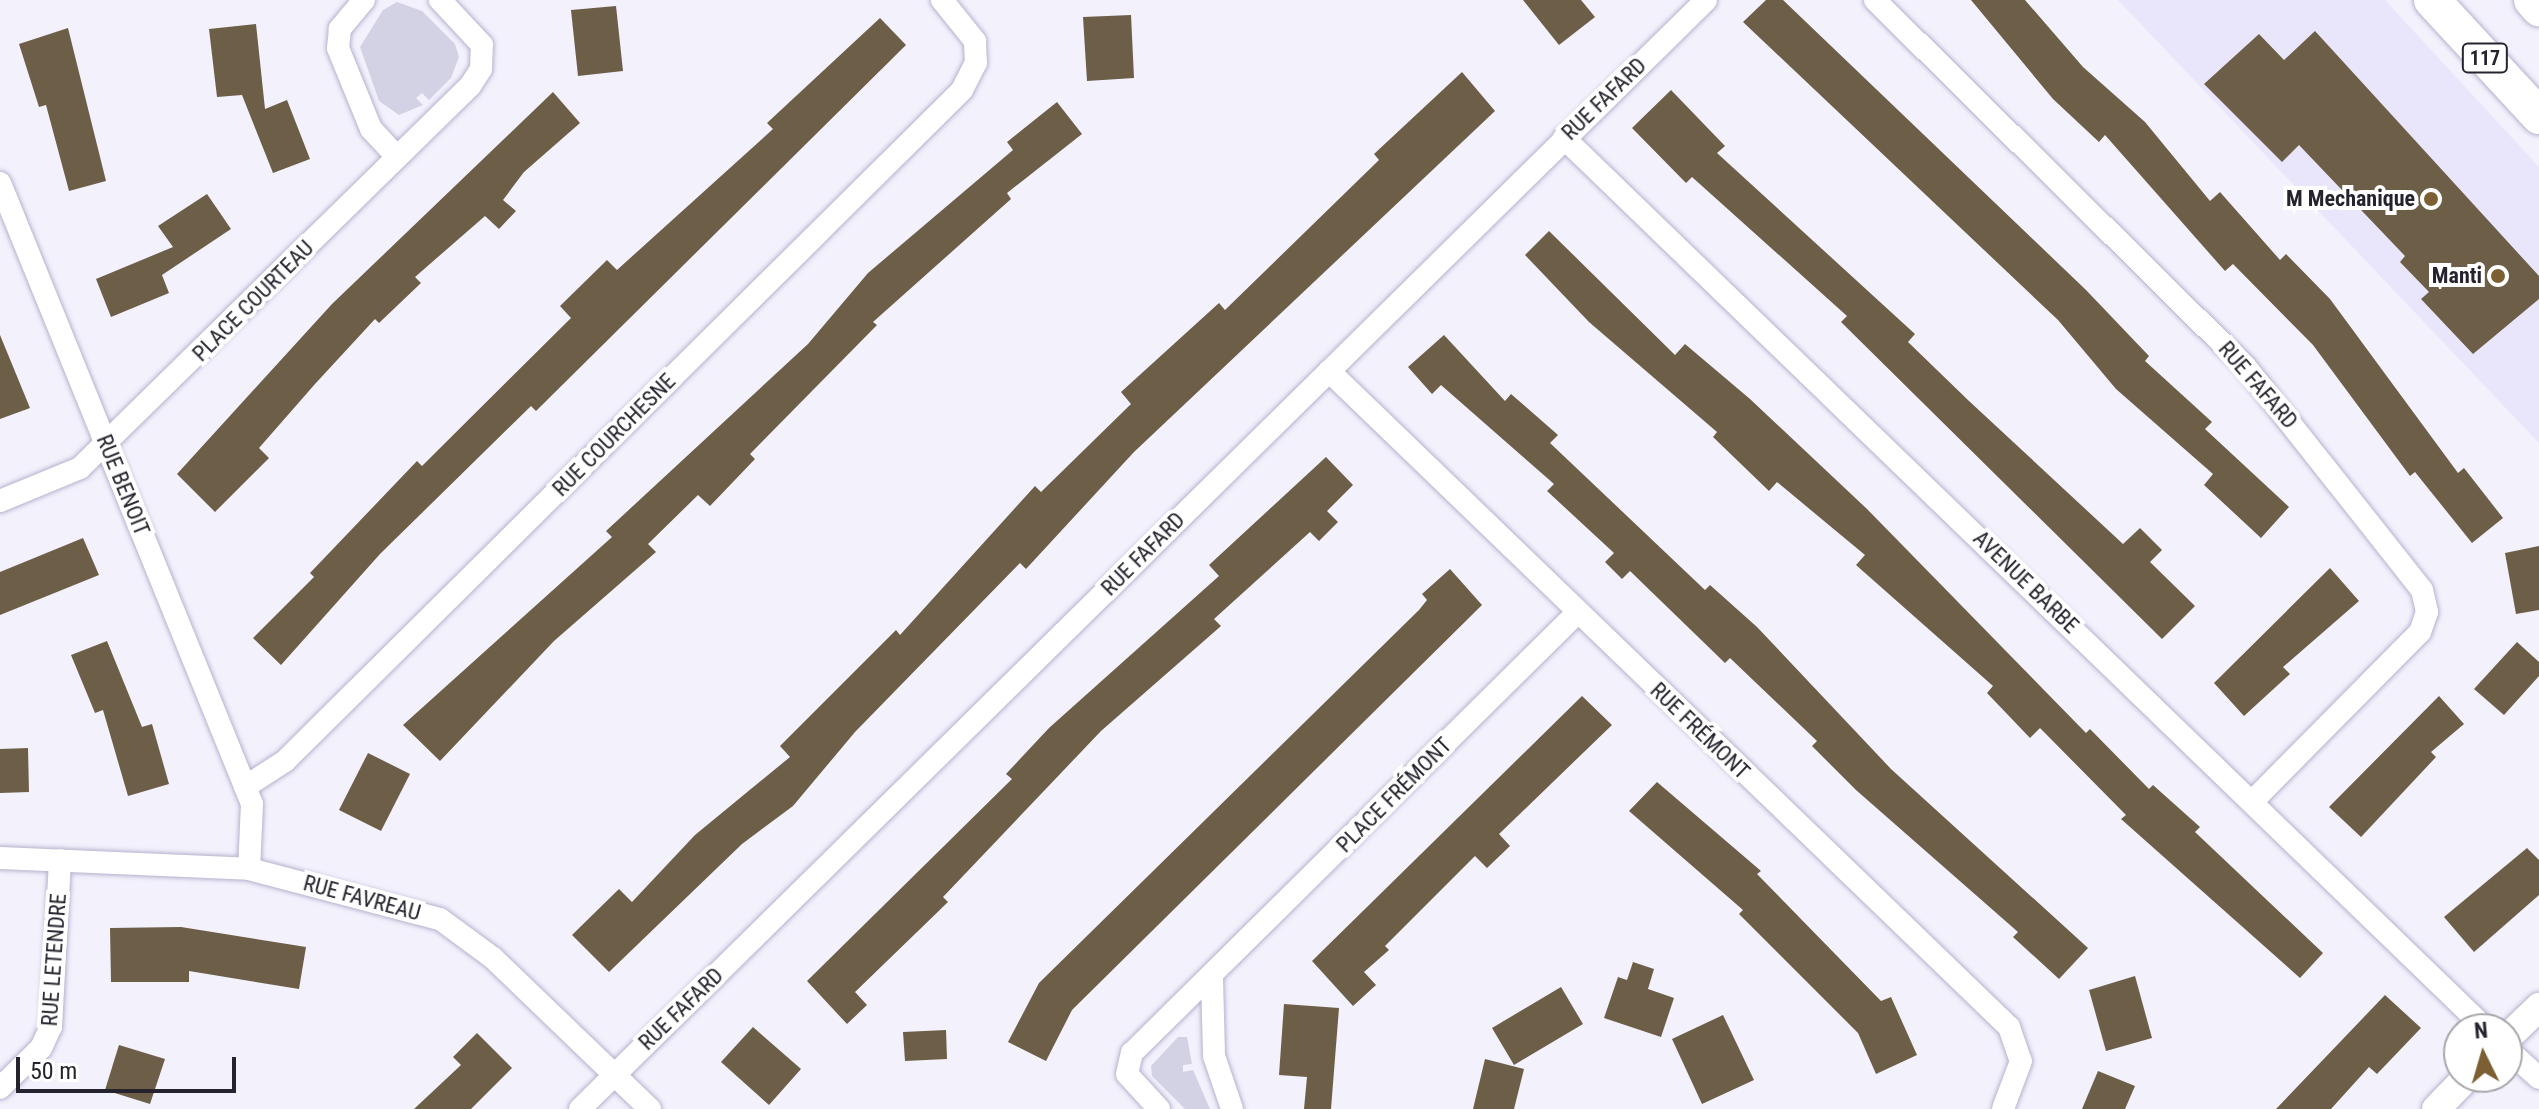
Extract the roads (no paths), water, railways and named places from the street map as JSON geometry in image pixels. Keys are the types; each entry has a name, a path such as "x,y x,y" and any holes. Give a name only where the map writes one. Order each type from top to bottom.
{"main road":[{"name":"117","path":"2432,0 2539,116"},
{"path":"2532,0 2539,8"}],"street":[{"path":"364,0 340,29 338,48 371,129 396,156"},
{"name":"PLACE COURTEAU","path":"0,501 80,468 470,86 483,62 477,35 440,0"},
{"name":"RUE COURCHESNE","path":"245,787 285,761 962,90 976,63 975,41 942,0"},
{"name":"RUE FAFARD","path":"580,1109 1706,0"},
{"name":"RUE FAFARD","path":"1875,0 2245,366 2422,590 2427,612 2420,632 2254,800"},
{"name":"AVENUE BARBE","path":"1564,138 2254,800 2470,1013"},
{"name":"RUE BENOIT","path":"0,183 245,787"},
{"name":"RUE FRÉMONT","path":"1329,371 2009,1027 2021,1061 2003,1109"},
{"name":"PLACE FRÉMONT","path":"1159,1109 1130,1080 1126,1063 1577,613"},
{"path":"245,787 254,811 249,869"},
{"name":"RUE FAVREAU","path":"0,858 249,869 457,927 650,1109"},
{"name":"RUE LETENDRE","path":"0,1088 41,1048 51,1027 60,860"},
{"path":"1212,978 1214,1056 1232,1109"},
{"path":"2523,1022 2539,1007"},
{"path":"2523,1064 2539,1078"},
{"path":"2436,1109 2452,1093"}],"place":[{"name":"M Mechanique","path":"2431,199"},
{"name":"Manti","path":"2498,276"}]}
